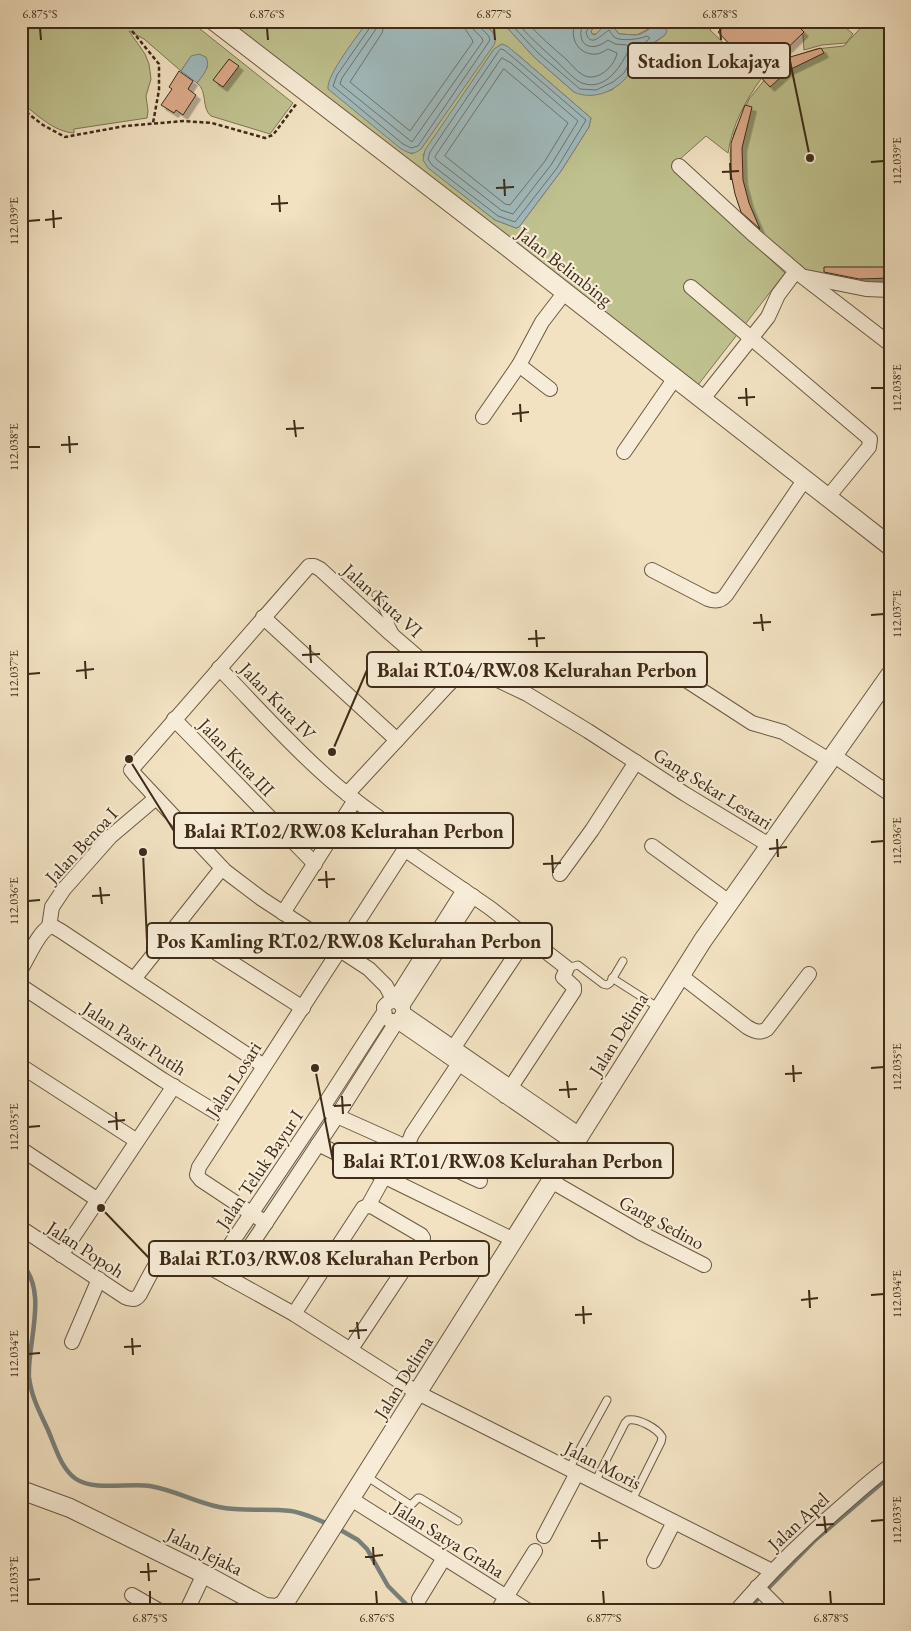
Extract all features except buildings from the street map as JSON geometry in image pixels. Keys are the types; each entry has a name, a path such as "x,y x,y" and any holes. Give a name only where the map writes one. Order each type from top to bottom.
{"street":[{"name":"Jalan Belimbing","path":"214,21 890,546"},
{"path":"679,166 754,236 799,274 890,344"},
{"path":"799,274 866,289 890,290"},
{"path":"702,400 768,317 778,295 799,274"},
{"path":"691,287 870,439 869,447 828,498"},
{"path":"483,417 519,365 539,326 564,292"},
{"path":"519,365 550,389"},
{"path":"624,452 675,378"},
{"path":"652,570 708,599 721,600 805,479"},
{"name":"Jalan Kuta VI","path":"263,617 305,569 313,566 320,569 449,684"},
{"path":"398,740 263,617 133,767 132,772 222,868 234,878 376,975 386,986 399,1010 456,1056 577,1139"},
{"name":"Jalan Kuta IV","path":"219,668 313,764 351,797 405,836 407,843 404,849"},
{"name":"Gang Sekar Lestari","path":"449,684 459,673 468,669 489,675 547,705 769,845"},
{"path":"675,673 752,722 783,732 831,757 890,794"},
{"name":"Jalan Delima","path":"333,1528 680,975 729,902 890,675"},
{"path":"283,913 314,864 351,797 398,740 449,684"},
{"name":"Jalan Kuta III","path":"174,719 314,864"},
{"name":"Gang Sekar Lestari","path":"560,874 592,830 636,762"},
{"name":"Jalan Benoa I","path":"49,927 52,906 64,889 114,833 156,798"},
{"path":"652,846 729,902"},
{"path":"404,849 528,936 567,968 563,977 574,987 574,991 508,1092"},
{"name":"Jalan Losari","path":"251,1214 201,1180 197,1175 201,1162 341,950 404,849"},
{"path":"134,979 222,868"},
{"name":"Jalan Teluk Bayur I","path":"230,1278 336,1116 469,893"},
{"path":"21,969 40,936 49,927 54,927 264,1066"},
{"path":"176,927 303,1008"},
{"path":"413,1150 408,1144 410,1137 528,936"},
{"path":"680,975 748,1027 761,1032 767,1029 809,974"},
{"name":"Jalan Pasir Putih","path":"21,986 229,1120"},
{"name":"Jalan Teluk Bayur I","path":"214,1269 383,1014 388,1020 394,1022 399,1010"},
{"path":"21,1066 137,1141"},
{"path":"61,1255 174,1086"},
{"path":"323,1107 336,1116 480,1181"},
{"path":"318,1144 514,1240"},
{"path":"21,1149 98,1200"},
{"path":"290,1156 304,1165"},
{"path":"294,1314 384,1176"},
{"name":"Gang Sedino","path":"551,1181 633,1228 704,1265"},
{"path":"351,1349 423,1238 373,1207 364,1208"},
{"path":"251,1214 266,1223"},
{"name":"Jalan Popoh","path":"21,1228 125,1297 131,1299"},
{"name":"Jalan Moris","path":"131,1299 137,1298 140,1294 160,1258 167,1251 176,1251 214,1269 294,1314 418,1393 772,1571"},
{"path":"72,1342 98,1279"},
{"name":"Jalan Apel","path":"736,1610 761,1592 772,1571 828,1518 890,1466"},
{"path":"544,1536 573,1471"},
{"name":"Jalan Jejaka","path":"21,1490 70,1508 265,1606 278,1609 288,1600 333,1528"},
{"name":"Jalan Satya Graha","path":"351,1500 527,1610"},
{"path":"654,1561 674,1522"},
{"path":"498,1610 535,1551"},
{"path":"419,1599 444,1558"},
{"path":"187,1610 204,1574"},
{"path":"761,1592 780,1610"},
{"path":"132,1594 158,1610"}],"lane":[{"path":"376,596 399,641"},
{"path":"567,968 578,965 604,984 608,984 623,961"},
{"path":"612,978 659,1008"},
{"path":"573,1471 607,1400"},
{"path":"595,1482 625,1423 630,1419 638,1420 658,1431 662,1437 632,1500"},
{"path":"366,1476 409,1504 420,1498 458,1521"}],"path":[{"path":"132,31 159,64 159,90 153,123"},
{"path":"21,108 54,132 65,137 125,126 176,121 204,122 269,138 305,92"}],"green space":[{"path":"31,21 190,21 293,103 270,134 211,116 206,109 202,90 197,83 208,66 190,58 181,71 144,39 129,31 145,54 149,64 151,79 146,96 147,118 74,129 74,133 67,132 52,126 21,102 21,31"},
{"path":"226,21 368,21 343,57 411,154 421,149 495,41 493,32 480,21 501,21 534,57 574,92 592,95 612,90 631,71 640,54 666,34 656,25 637,35 619,34 615,29 619,22 718,21 710,30 761,79 740,114 728,153 706,136 671,167 785,273 698,385 637,341","holes":["502,44 518,55 591,118 589,127 561,171 519,227 516,228 495,220 429,168 423,155 494,49"]},
{"path":"599,21 609,21 597,34 592,34 591,31"},
{"path":"809,21 838,21 853,34 846,43 822,45 804,50 803,35 800,31"},
{"path":"867,21 890,21 890,287 811,277 748,224 738,203 731,174 730,153 734,133 749,99 766,78 795,56 816,49 844,46"}],"water":[{"path":"368,21 480,21 494,34 494,45 421,149 413,153 400,148 328,89 332,74 337,65"},
{"path":"501,21 599,21 591,31 595,35 609,21 622,21 615,29 619,34 636,35 660,25 664,26 667,31 665,35 640,54 629,74 618,85 611,90 597,95 581,95 574,92 534,57"},
{"path":"502,44 518,55 591,118 589,127 561,171 519,227 516,228 495,220 428,168 423,160 425,150 494,49"},
{"path":"199,54 206,57 208,64 206,71 197,83 181,71 191,56"}],"waterway":[{"path":"21,1263 29,1275 34,1288 35,1318 29,1363 30,1384 36,1404 59,1457 71,1475 83,1483 92,1485 150,1486 219,1507 296,1512 330,1525"},
{"path":"747,1610 815,1540 890,1476"},
{"path":"337,1528 358,1540 367,1549 388,1586 412,1610"}],"place":[{"name":"Stadion Lokajaya","path":"810,158"},
{"name":"Balai RT.04/RW.08 Kelurahan Perbon","path":"332,752"},
{"name":"Balai RT.02/RW.08 Kelurahan Perbon","path":"129,759"},
{"name":"Pos Kamling RT.02/RW.08 Kelurahan Perbon","path":"143,852"},
{"name":"Balai RT.01/RW.08 Kelurahan Perbon","path":"315,1068"},
{"name":"Balai RT.03/RW.08 Kelurahan Perbon","path":"101,1208"}]}
